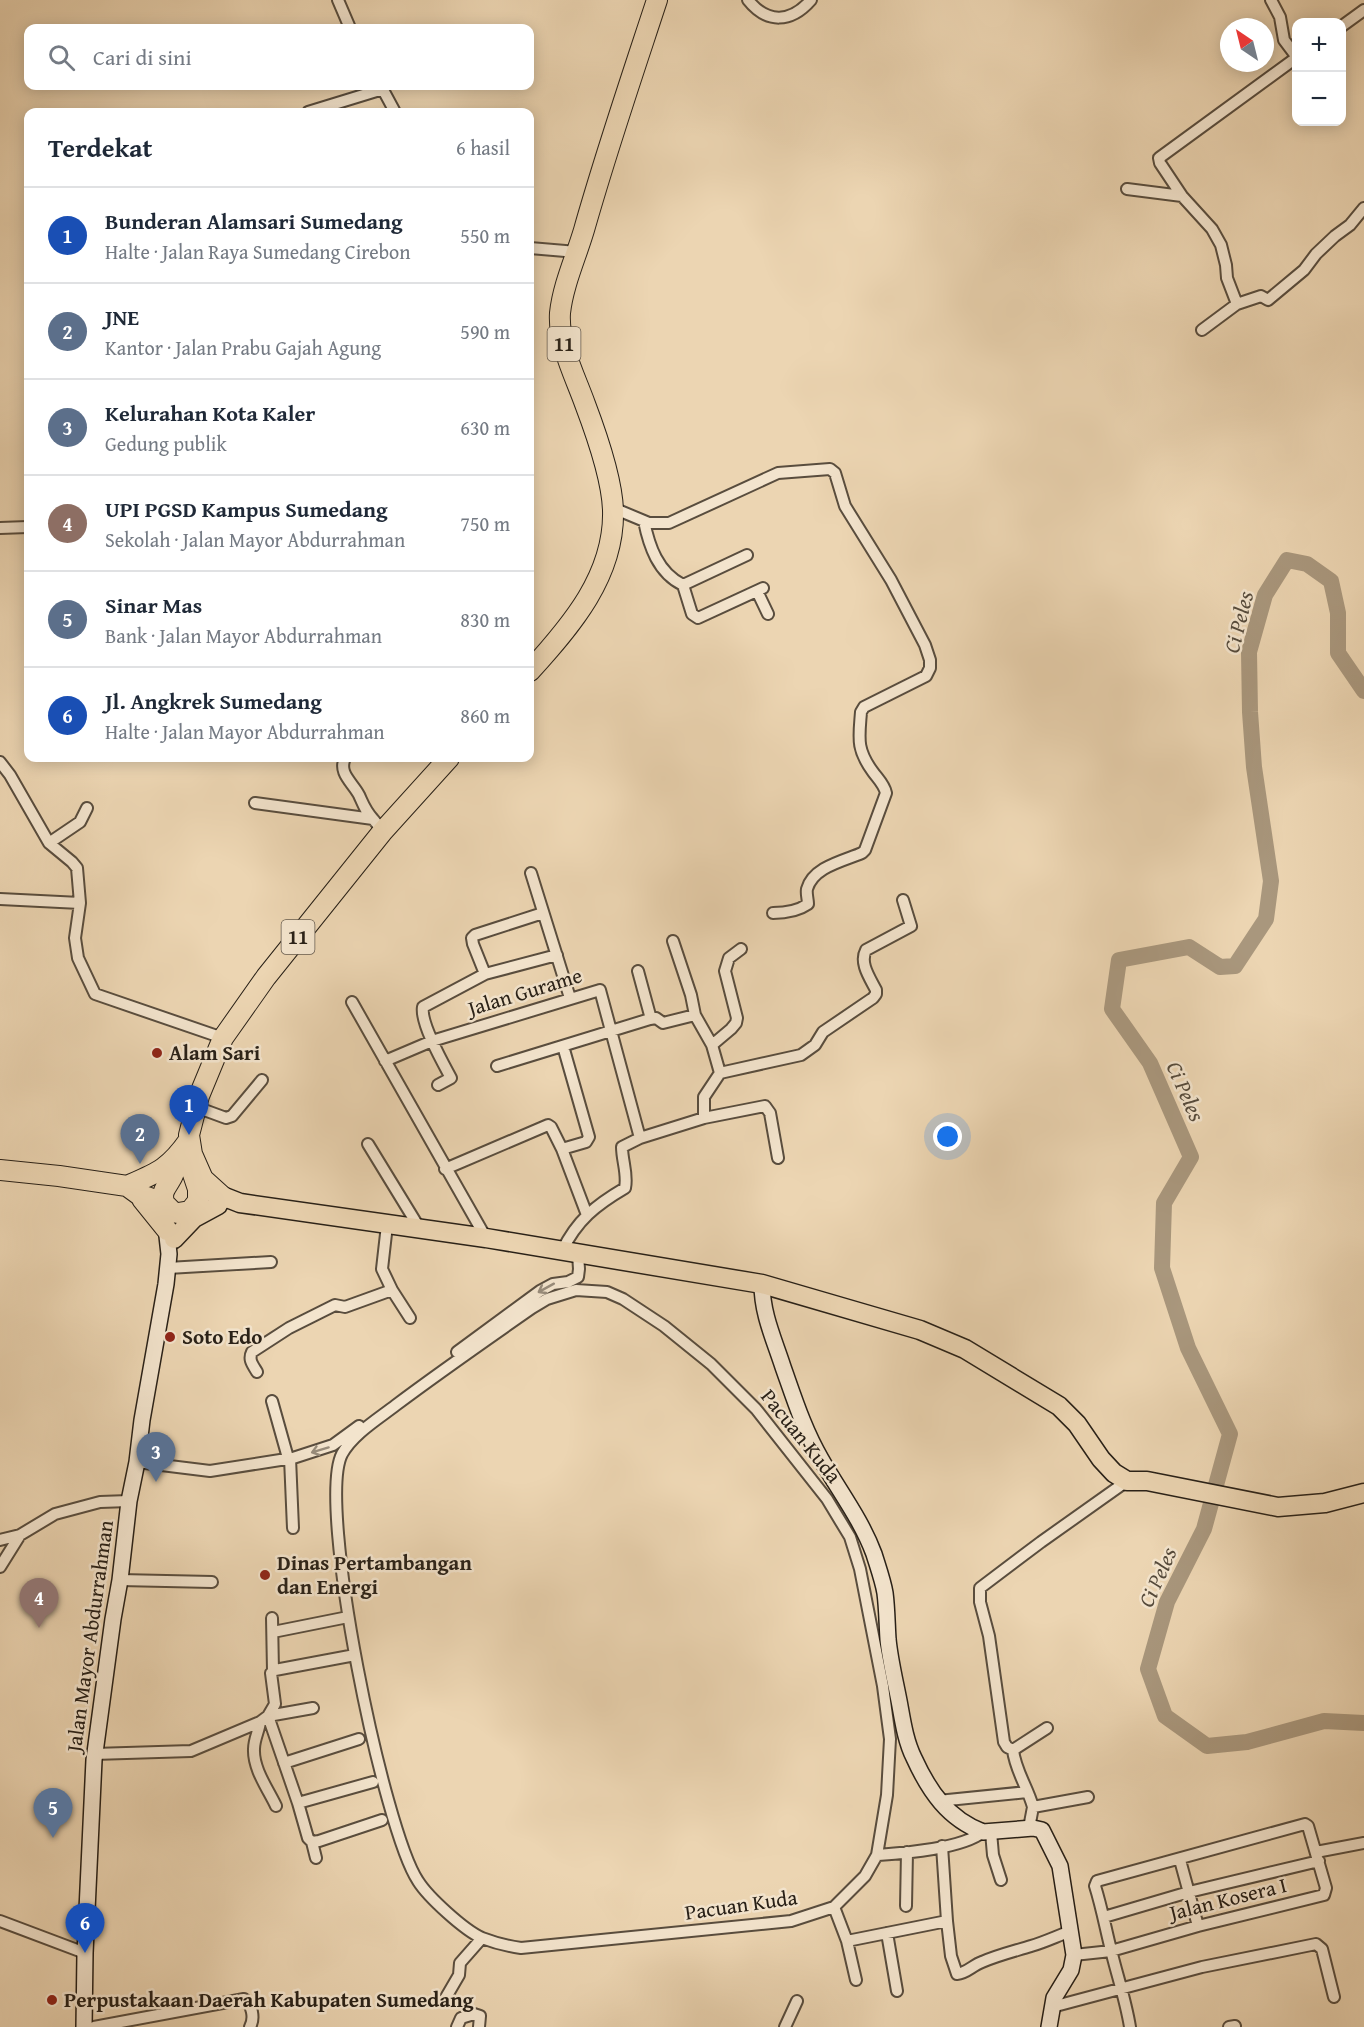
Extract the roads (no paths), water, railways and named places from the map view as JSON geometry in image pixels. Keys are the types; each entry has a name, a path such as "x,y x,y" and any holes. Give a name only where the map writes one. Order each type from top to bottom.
{"highway":[{"name":"11","path":"534,667 578,613 598,580 607,558 611,538 613,508 606,473 590,417 562,340 560,316 562,297 657,0"},
{"name":"11","path":"164,1203 164,1188 171,1180 187,1149 196,1107 214,1056 223,1038 378,825 445,762"},
{"name":"11","path":"187,1149 199,1196 190,1211"},
{"path":"135,1187 165,1168 187,1149 203,1179 227,1202"},
{"path":"0,1170 135,1187 181,1177 195,1184"},
{"path":"135,1187 164,1203 172,1212 190,1211"},
{"path":"135,1187 169,1248"}],"main road":[{"path":"195,1184 227,1202 486,1238 762,1284 920,1330 965,1349 1059,1406 1077,1424 1107,1467 1127,1481 1147,1481 1271,1506 1296,1507 1325,1503 1364,1493"},
{"path":"190,1211 227,1202"},
{"path":"169,1248 194,1218 227,1202"}],"street":[{"path":"338,0 348,24"},
{"path":"748,0 767,17 775,18 796,13 811,0"},
{"path":"1271,0 1280,17 1284,40 1292,51"},
{"path":"1346,23 1364,10"},
{"path":"1237,304 1227,278 1221,245 1212,229 1182,196 1160,163 1161,155 1232,106 1292,60"},
{"path":"317,108 373,90"},
{"path":"384,90 393,108"},
{"path":"1127,189 1182,196"},
{"path":"1202,330 1237,304 1261,296 1268,300 1304,270 1316,254 1350,225 1364,208"},
{"path":"534,248 577,252"},
{"path":"613,508 649,523 669,523 778,473 830,469 835,473 845,506 891,580 925,645 930,660 930,668 926,676 864,707 861,712 858,743 886,793 865,850 819,871 812,878 807,893 808,904 787,913 773,913"},
{"path":"644,521 647,538 658,561 669,576 683,585 692,614 698,618 760,589 768,614"},
{"path":"0,528 24,527"},
{"path":"683,585 747,555"},
{"path":"0,762 50,843 77,868 80,903 75,938 78,958 95,994 223,1038"},
{"path":"343,762 343,770 348,782 358,794 363,808 378,825"},
{"path":"255,802 378,825"},
{"path":"50,843 80,822 87,808"},
{"path":"531,873 570,998"},
{"path":"0,899 80,903"},
{"path":"704,1118 704,1097 720,1073 801,1055 815,1046 823,1032 873,998 876,990 864,964 863,956 866,950 911,926 903,900"},
{"path":"485,974 472,944 475,935 543,913"},
{"path":"673,941 691,995 695,1015 712,1045 720,1073"},
{"path":"712,1045 736,1023 725,971 729,958 741,949"},
{"path":"438,1085 451,1078 432,1041 422,1013 423,1007 485,974 557,955"},
{"path":"638,971 651,1019"},
{"name":"Jalan Gurame","path":"385,1061 432,1041 600,990 640,1138"},
{"path":"352,1002 486,1238"},
{"path":"496,1066 651,1019 656,1018 663,1023 695,1015"},
{"path":"562,1149 586,1142 589,1137 563,1046"},
{"path":"196,1107 226,1118 232,1116 262,1080"},
{"path":"137,1462 210,1471 289,1458 333,1445 540,1291 555,1283 574,1281 579,1274 570,1252 571,1232 598,1204 625,1188 627,1179 622,1147 640,1138 704,1118 765,1106 770,1113 778,1158"},
{"path":"445,1169 548,1125 562,1149 587,1215"},
{"path":"368,1144 420,1229"},
{"path":"164,1203 169,1248"},
{"path":"169,1248 180,1224 190,1211"},
{"path":"387,1225 382,1269 410,1318"},
{"path":"169,1248 271,1262"},
{"name":"Jalan Mayor Abdurrahman","path":"84,2027 94,1754 120,1580 129,1501 137,1462 169,1248"},
{"path":"762,1284 762,1304 803,1422 821,1460 849,1502 873,1553 885,1593 888,1641 903,1723 912,1755 938,1801 955,1818 987,1832"},
{"path":"257,1372 250,1362 252,1352 290,1328 335,1305 345,1307 392,1290"},
{"name":"Pacuan Kuda","path":"576,1290 590,1290 607,1292 623,1299 664,1326 741,1392 827,1499 850,1537 860,1569 877,1654 890,1740 887,1796 873,1866 834,1907 791,1921 521,1948 504,1946 482,1938 432,1899 417,1881 406,1858 381,1777 348,1617 335,1493 338,1465 343,1452 355,1438 426,1382 548,1299 576,1290"},
{"path":"272,1401 289,1458 293,1528"},
{"path":"1029,1828 1033,1807 1021,1779 1013,1750 1004,1742 989,1636 980,1602 980,1588 1127,1481"},
{"path":"0,1540 20,1535 55,1514 100,1502 129,1501"},
{"path":"0,1567 20,1535"},
{"path":"120,1580 212,1582"},
{"path":"273,1632 348,1617"},
{"path":"272,1618 274,1704 255,1738 253,1752 259,1773 276,1806"},
{"path":"273,1671 355,1655"},
{"path":"94,1754 190,1751 264,1719 313,1708"},
{"path":"264,1719 284,1763 316,1858"},
{"path":"1013,1750 1047,1728"},
{"path":"284,1763 359,1739"},
{"path":"298,1803 373,1782"},
{"path":"938,1801 1027,1791"},
{"path":"1033,1807 1088,1797"},
{"path":"312,1842 382,1820"},
{"name":"Jalan Kosera I","path":"1074,1955 1112,1951 1198,1926 1324,1894 1326,1888 1309,1827 1305,1824 1180,1860"},
{"path":"877,1855 942,1846 972,1839 987,1832 1029,1828 1042,1830 1060,1866 1074,1955 1071,1970 1054,1998 1049,2027"},
{"path":"987,1832 1001,1880"},
{"path":"1104,1917 1364,1842"},
{"path":"942,1846 951,1956 957,1974 1001,1955 1071,1931"},
{"path":"906,1906 907,1852"},
{"path":"1130,2027 1095,1886 1097,1881 1180,1860 1198,1926"},
{"path":"834,1907 847,1941 856,1980"},
{"path":"0,1921 85,1953"},
{"path":"847,1941 947,1921"},
{"path":"887,1933 897,1991"},
{"path":"445,1999 459,1975 460,1963 482,1938"},
{"path":"1052,2007 1202,1967 1316,1944 1323,1951 1334,1997"},
{"path":"94,2027 243,1999 249,2003 252,2016 250,2027"},
{"path":"785,2027 797,2001"},
{"path":"457,2027 460,2018 474,2014 480,2016 479,2027"}],"waterway":[{"name":"Ci Peles","path":"1364,691 1338,653 1338,613 1331,581 1307,564 1287,560 1265,595 1249,652 1254,767 1271,881 1266,919 1235,966 1220,967 1189,947 1119,960 1112,1009 1150,1063 1191,1157 1164,1203 1162,1268 1188,1348 1230,1434 1204,1529 1167,1602 1148,1669 1165,1716 1207,1746 1247,1742 1324,1721 1364,1723"}],"place":[{"name":"Alam Sari","path":"157,1053"},
{"name":"Bunderan Alamsari Sumedang","path":"189,1135"},
{"name":"JNE","path":"140,1164"},
{"name":"Soto Edo","path":"170,1337"},
{"name":"Kelurahan Kota Kaler","path":"156,1482"},
{"name":"Dinas Pertambangan dan Energi","path":"265,1575"},
{"name":"UPI PGSD Kampus Sumedang","path":"39,1628"},
{"name":"Sinar Mas","path":"53,1838"},
{"name":"Jl. Angkrek Sumedang","path":"85,1953"},
{"name":"Perpustakaan Daerah Kabupaten Sumedang","path":"52,2000"}]}
